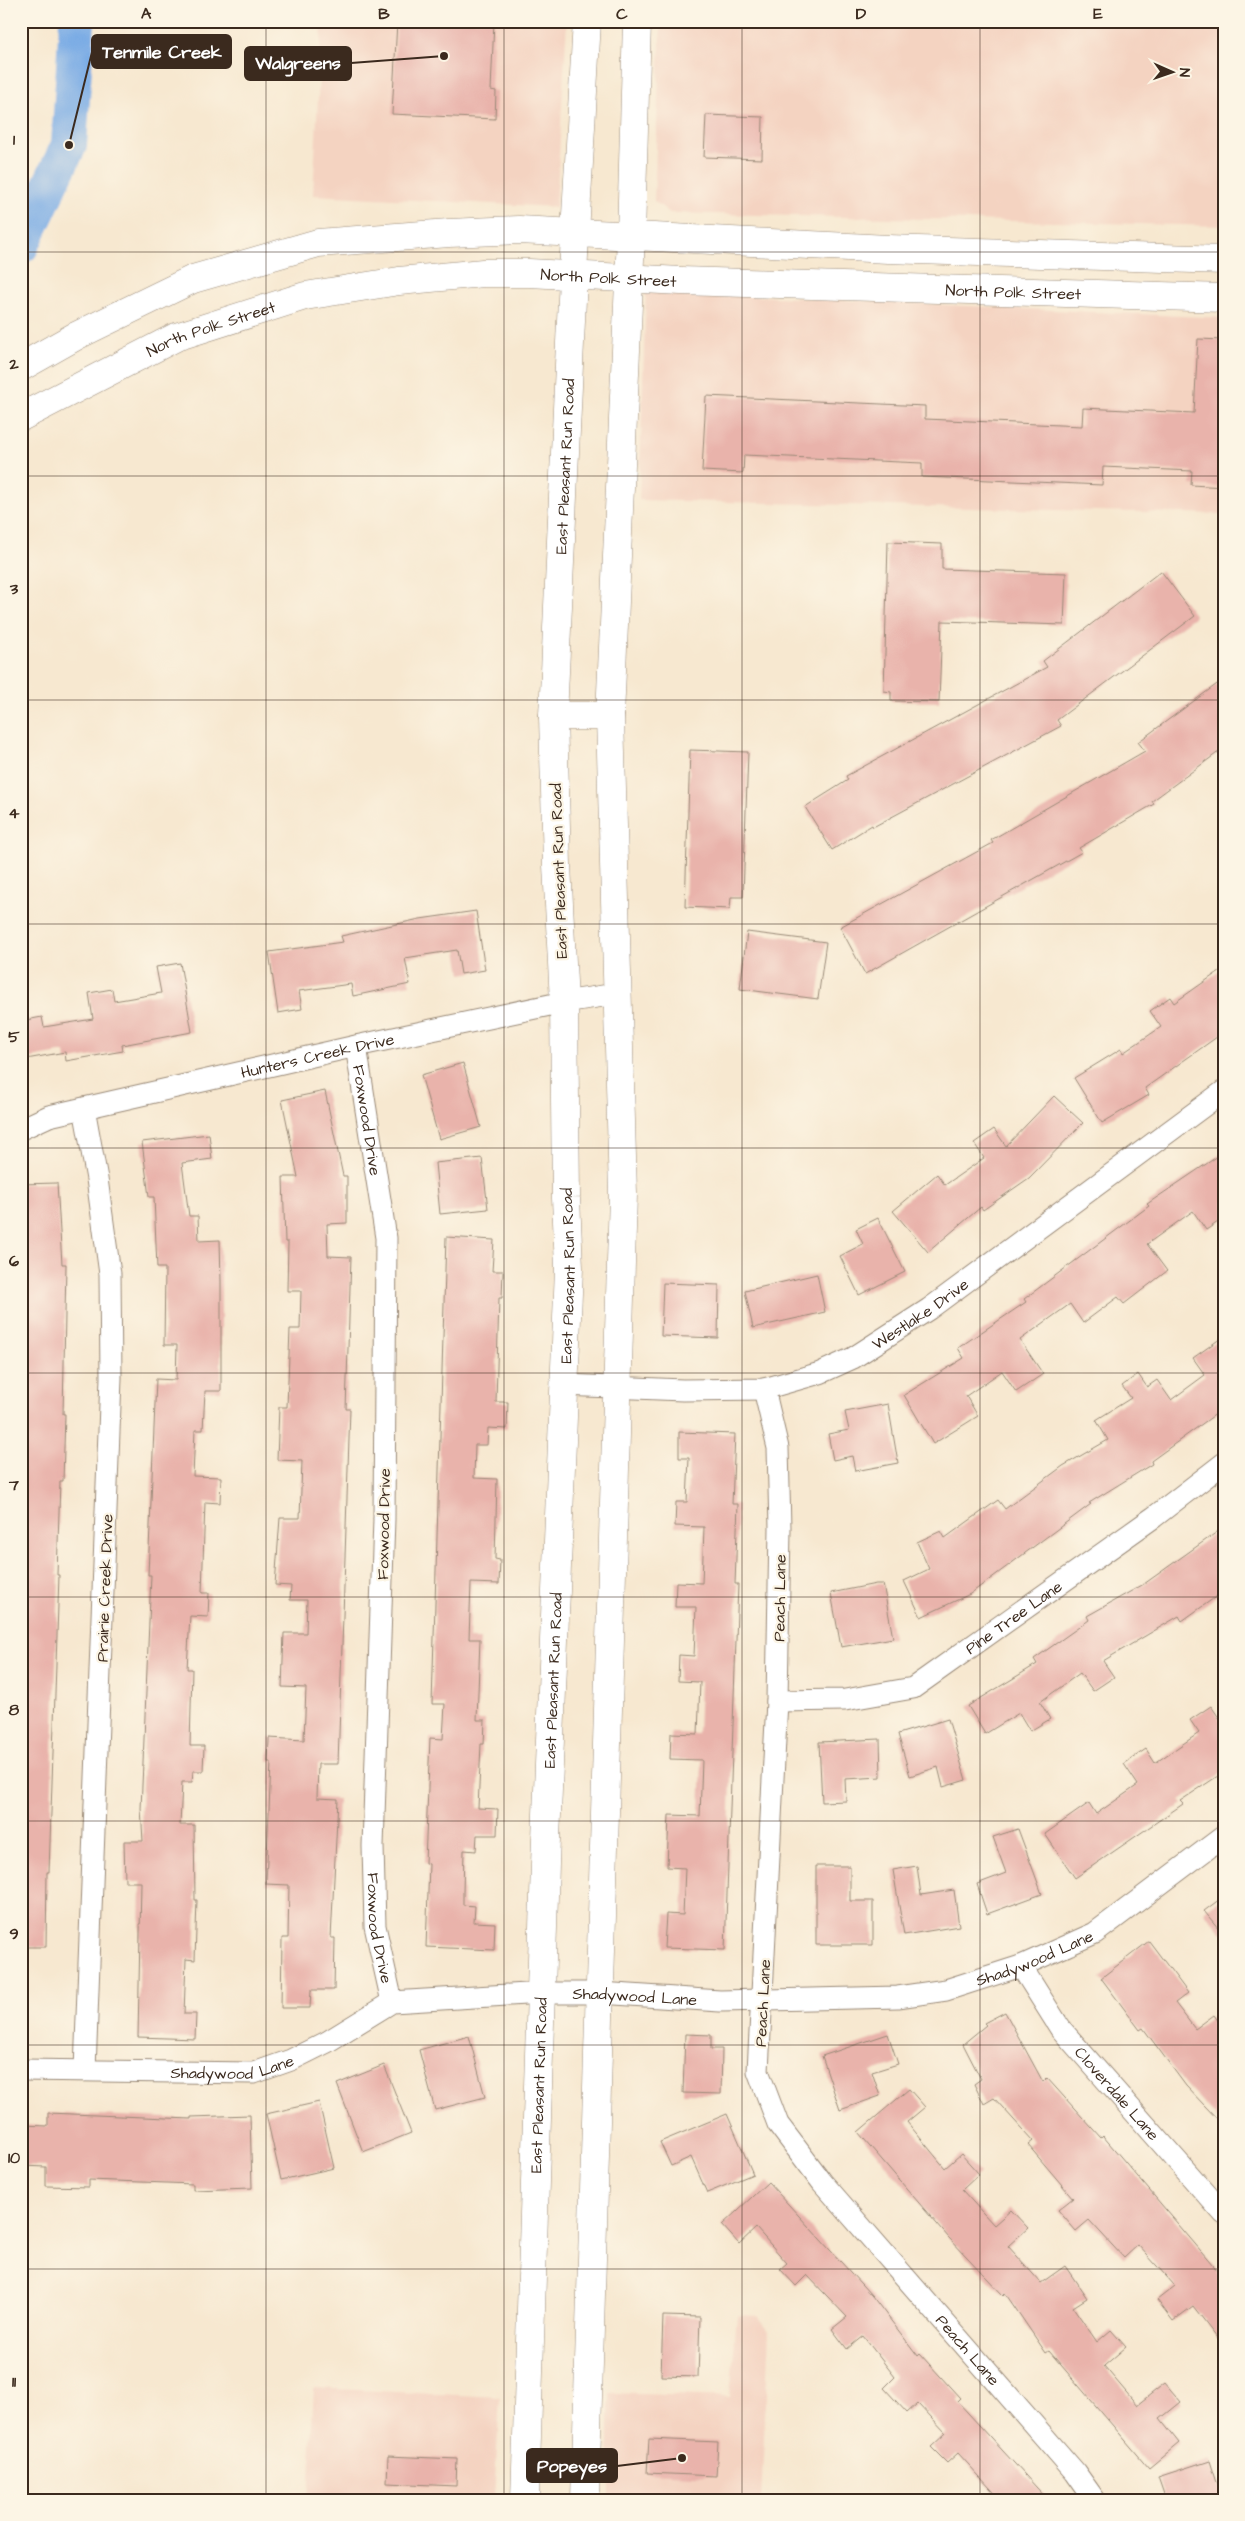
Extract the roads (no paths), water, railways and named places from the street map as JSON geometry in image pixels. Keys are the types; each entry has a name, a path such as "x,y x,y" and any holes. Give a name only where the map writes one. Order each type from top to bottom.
{"main road":[{"name":"East Pleasant Run Road","path":"525,2500 563,1385 569,1268 566,1198 564,1002 556,836 553,716 575,233 587,21"},
{"path":"585,2500 623,1194 616,994 610,716 632,236 638,21"},
{"path":"21,367 76,336 193,279 318,244 449,233 519,230 888,249 1224,260"},
{"path":"888,249 888,287"},
{"name":"North Polk Street","path":"21,417 89,380 176,337 305,296 399,281 483,273 1224,298"},
{"path":"553,716 610,716"}],"street":[{"name":"Hunters Creek Drive","path":"21,1128 49,1116 356,1046 564,1002 616,994"},
{"name":"Foxwood Drive","path":"356,1046 386,1238 384,1519 373,1846 375,1926 392,2002"},
{"name":"Westlake Drive","path":"563,1385 683,1390 764,1389 820,1373 853,1358 929,1309 1224,1091"},
{"name":"Prairie Creek Drive","path":"84,1108 97,1179 110,1274 111,1378 85,2070"},
{"name":"Peach Lane","path":"764,1389 778,1448 780,1528 777,1701 758,2071 778,2124 822,2182 1075,2472 1095,2500"},
{"name":"Pine Tree Lane","path":"777,1701 845,1700 913,1688 1154,1517 1224,1463"},
{"name":"Shadywood Lane","path":"21,2070 254,2073 300,2056 392,2002 542,1993 600,1994 720,2001 898,1997 946,1990 1021,1966 1095,1933 1224,1836"},
{"name":"Cloverdale Lane","path":"1021,1966 1060,2028 1224,2214"}],"waterway":[{"path":"21,246 69,145 77,21"}],"place":[{"name":"Walgreens","path":"444,56"},
{"name":"Tenmile Creek","path":"69,145"},
{"name":"Popeyes","path":"682,2458"}]}
